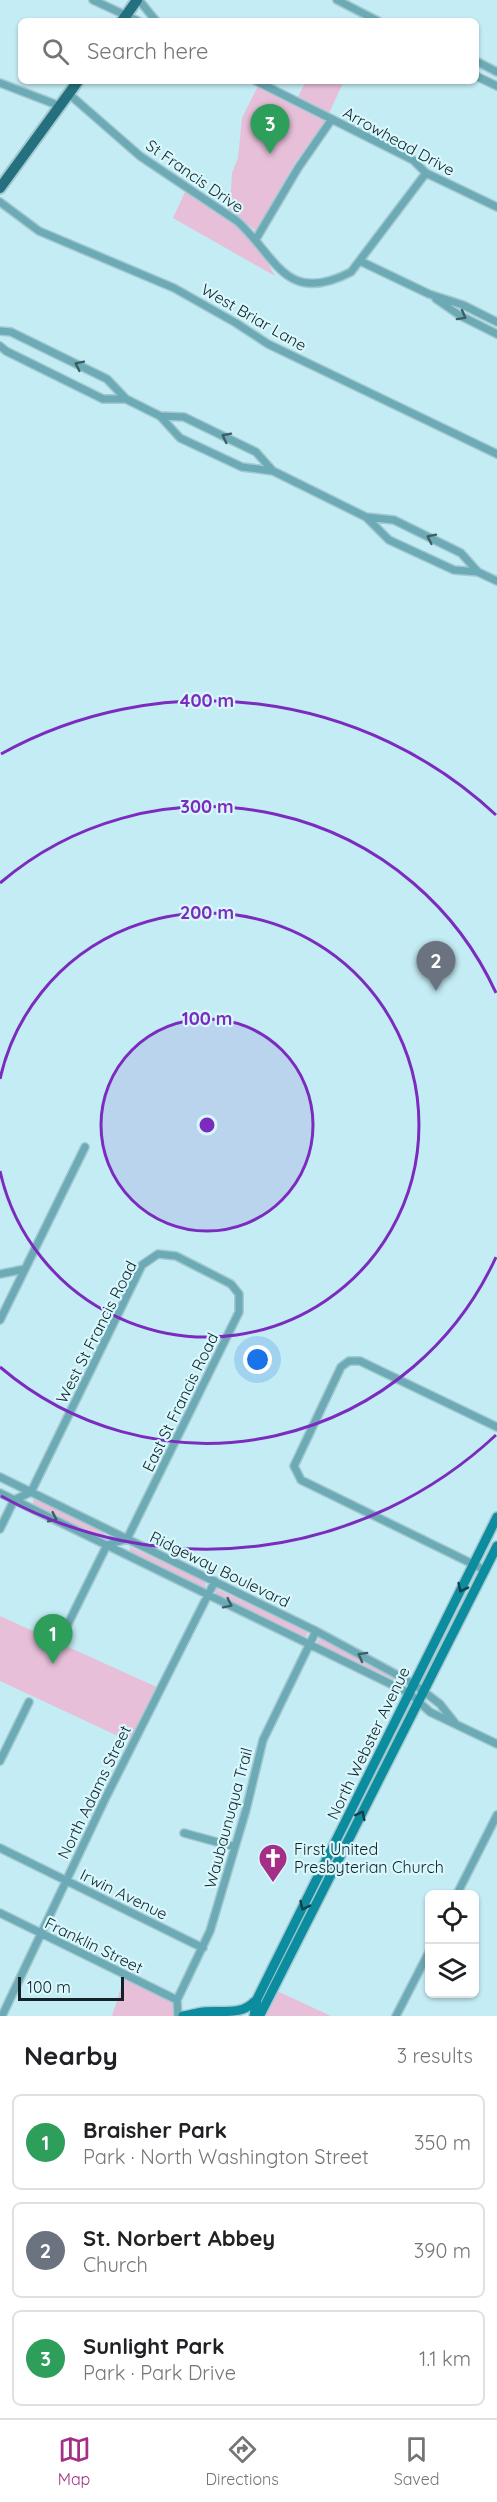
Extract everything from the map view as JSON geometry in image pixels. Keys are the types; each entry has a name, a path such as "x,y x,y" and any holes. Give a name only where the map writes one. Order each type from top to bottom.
{"main road":[{"path":"124,18 138,0"},
{"path":"0,188 76,84"},
{"name":"North Webster Avenue","path":"256,2016 257,1999 497,1517"},
{"name":"North Webster Avenue","path":"256,2016 267,2003 497,1546"},
{"path":"183,2016 203,2012 239,2011 249,2007 257,1999"}],"street":[{"path":"93,0 124,18"},
{"path":"138,0 153,18"},
{"path":"337,0 372,18"},
{"path":"479,63 497,73 495,85 479,77"},
{"path":"0,83 60,106"},
{"name":"Arrowhead Drive","path":"262,84 413,160 426,173 497,207"},
{"name":"St Francis Drive","path":"69,94 140,156 237,221 256,239 274,265 286,276 302,281 319,284 336,280 351,272 426,173"},
{"path":"256,239 298,168 332,119"},
{"name":"West Briar Lane","path":"0,202 39,231 174,288 268,344 497,454"},
{"path":"360,261 429,294 463,305 497,322"},
{"path":"429,294 459,315 497,334"},
{"path":"0,331 11,332 107,379 126,399 160,416 180,438 242,467 273,471 366,518 389,540 454,570 478,572 497,581"},
{"path":"0,346 103,399 126,399"},
{"path":"160,416 184,417 256,453 273,471"},
{"path":"366,518 394,520 461,553 478,572"},
{"path":"0,1320 85,1147"},
{"name":"West St Francis Road","path":"31,1492 142,1265 158,1254 172,1255 225,1280"},
{"path":"0,1274 25,1269"},
{"name":"East St Francis Road","path":"127,1539 239,1312 238,1294 225,1280"},
{"path":"486,1570 298,1477 294,1469 295,1462 341,1367 349,1361 358,1360 497,1426"},
{"name":"Ridgeway Boulevard","path":"0,1477 316,1631 412,1689 419,1701 430,1712 497,1744"},
{"path":"0,1529 14,1500 31,1492"},
{"name":"Ridgeway Boulevard","path":"0,1493 310,1644 412,1689 424,1692 440,1704 456,1724"},
{"path":"60,1640 107,1545 127,1539"},
{"name":"North Adams Street","path":"2,2016 67,1882 69,1871 215,1581"},
{"name":"Waubaunuqua Trail","path":"177,2000 203,1948 235,1847 263,1740 316,1631"},
{"path":"0,1761 29,1702"},
{"path":"459,1890 497,1815"},
{"path":"184,1833 235,1847"},
{"name":"Irwin Avenue","path":"0,1848 203,1948"},
{"name":"Franklin Street","path":"0,1913 177,2000"},
{"path":"396,2016 425,1958"},
{"path":"177,2000 178,2016"}],"shaded area":[{"path":"259,84 328,120 295,163 256,231 226,207 231,190 232,173 238,158 242,118"},
{"path":"304,84 343,84 329,113 298,97"},
{"path":"185,192 213,208 237,227 258,249 275,276 173,218"},
{"path":"36,1499 104,1532 105,1537 101,1538 33,1505 33,1500"},
{"path":"130,1547 205,1581 206,1587 203,1588 130,1552"},
{"path":"217,1589 307,1631 307,1636 304,1637 217,1595 215,1591"},
{"path":"0,1616 161,1689 133,1743 0,1681"},
{"path":"321,1638 405,1685 318,1644 317,1641"},
{"path":"125,1975 180,2002 183,2016 112,2016"},
{"path":"277,1991 331,2016 265,2016"}],"place":[{"name":"Sunlight Park","path":"270,154"},
{"name":"St. Norbert Abbey","path":"436,991"},
{"name":"Braisher Park","path":"53,1664"},
{"name":"First United Presbyterian Church","path":"273,1884"}]}
